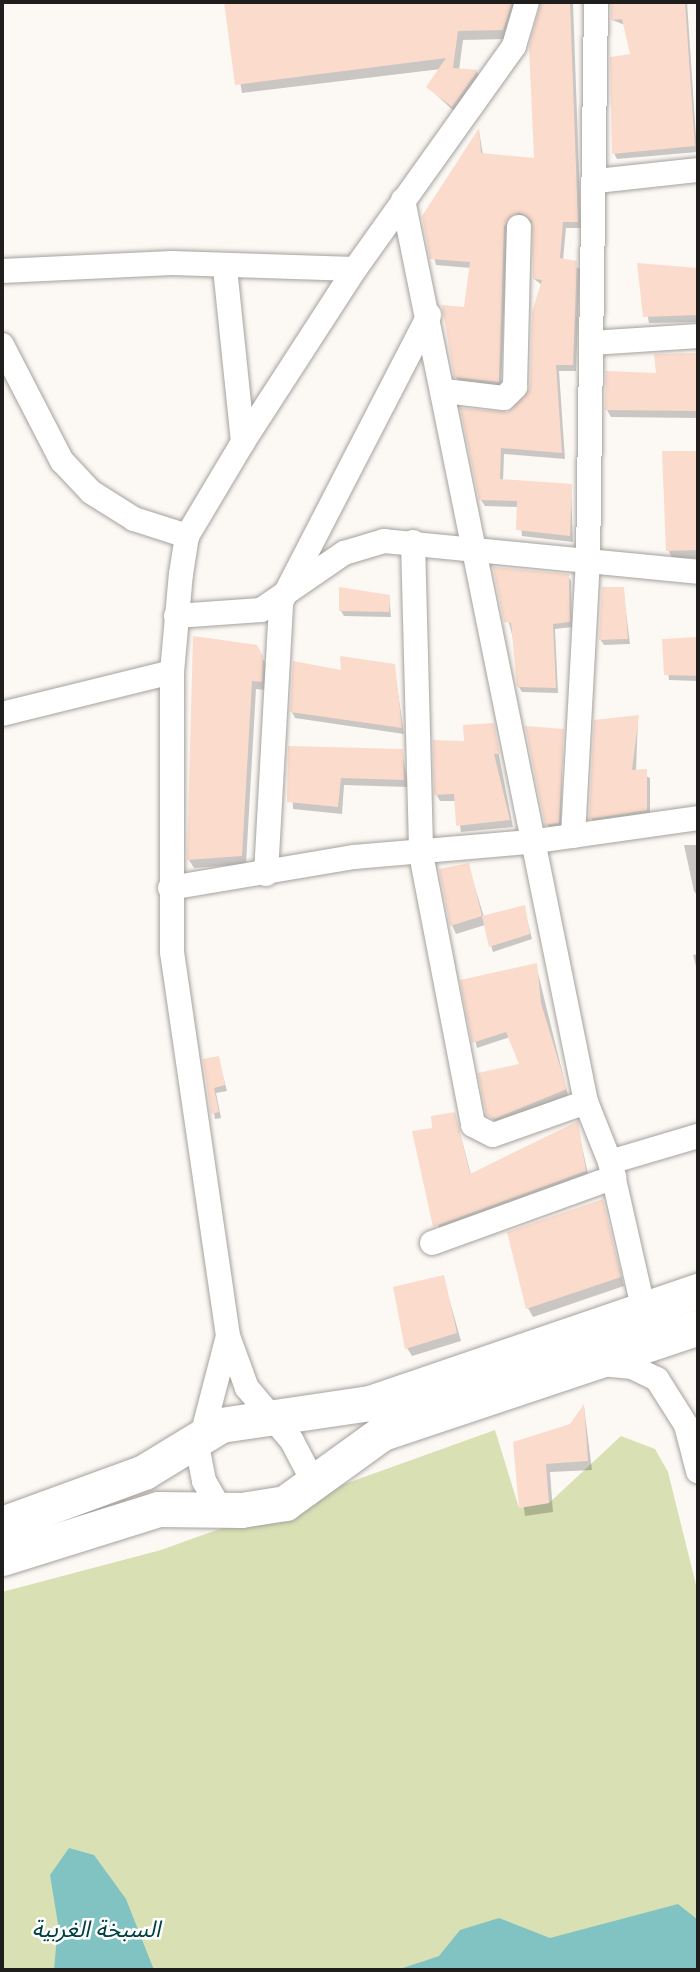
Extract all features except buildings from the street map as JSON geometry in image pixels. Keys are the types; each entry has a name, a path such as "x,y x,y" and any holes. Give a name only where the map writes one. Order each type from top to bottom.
{"highway":[{"path":"2,1524 144,1472 200,1436 268,1416 370,1403 698,1291"},
{"path":"2,1558 128,1514 219,1507 264,1509 315,1485 382,1433 598,1364 698,1327"}],"street":[{"path":"315,1485 302,1454 268,1416 238,1371 228,1336 172,953 172,672 176,616 187,536 243,442 355,269 514,46 527,2"},
{"path":"573,836 589,562 597,181 596,2"},
{"path":"597,181 698,170"},
{"path":"403,200 445,391 530,842 586,1102 612,1170 644,1311"},
{"path":"445,391 504,398 515,387 519,227"},
{"path":"2,271 172,263 225,268 355,269"},
{"path":"225,268 243,442"},
{"path":"266,874 281,602 429,315"},
{"path":"592,343 698,336"},
{"path":"2,345 62,461 91,492 134,519 187,536"},
{"path":"413,542 421,854 473,1125 493,1135 586,1102"},
{"path":"176,616 261,610 281,602 361,544 413,542 698,572"},
{"path":"2,714 172,672"},
{"path":"170,888 266,874 354,857 421,854 530,842 698,818"},
{"path":"432,1242 698,1136"},
{"path":"219,1507 204,1481 200,1436 228,1336"},
{"path":"598,1364 632,1367 657,1379 686,1425 698,1471"}],"green space":[{"path":"495,1430 519,1508 549,1503 621,1436 655,1449 668,1472 698,1593 698,1970 2,1970 2,1592 161,1550"}],"water":[{"name":"السبخة الغربية","path":"69,1848 94,1855 126,1899 154,1970 54,1970 58,1924 50,1875"},
{"path":"678,1904 698,1920 698,1970 349,1970 400,1969 439,1956 460,1930 499,1918 550,1938"}]}
